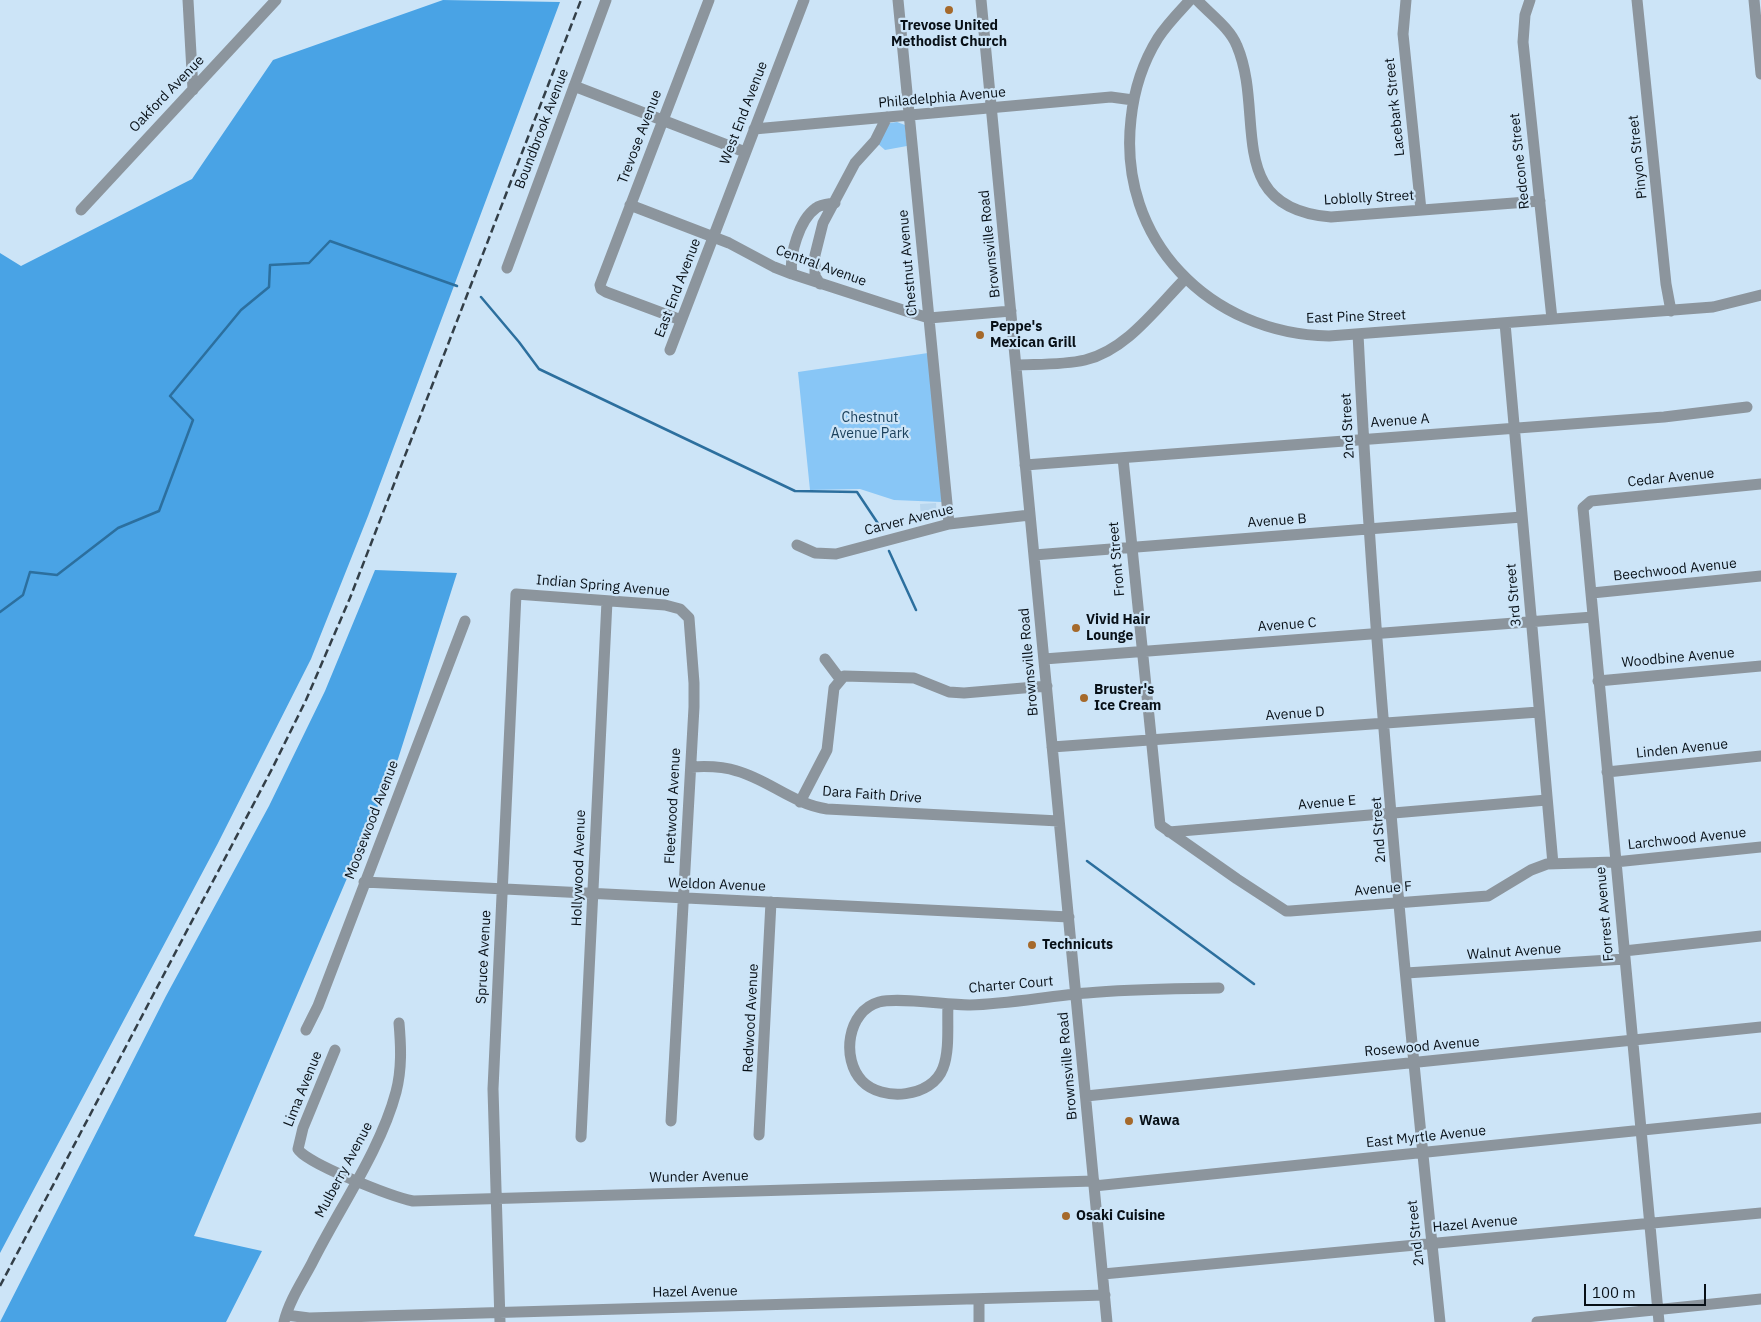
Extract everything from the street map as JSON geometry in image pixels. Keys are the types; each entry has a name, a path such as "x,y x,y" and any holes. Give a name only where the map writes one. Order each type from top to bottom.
{"street":[{"path":"188,0 193,90"},
{"name":"Oakford Avenue","path":"81,210 132,152 193,90 276,0"},
{"name":"Boundbrook Avenue","path":"508,268 606,0"},
{"name":"Trevose Avenue","path":"681,320 606,292 601,289 600,284 709,0"},
{"name":"West End Avenue","path":"713,237 804,0"},
{"name":"Chestnut Avenue","path":"898,0 949,524"},
{"name":"Brownsville Road","path":"981,0 1107,1322"},
{"name":"East Pine Street","path":"1190,0 1171,20 1156,42 1142,69 1133,100 1128,149 1136,197 1156,242 1186,278 1218,306 1266,327 1310,336 1670,311 1714,307 1761,295"},
{"name":"Loblolly Street","path":"1197,0 1231,34 1238,46 1244,71 1255,164 1261,180 1277,198 1297,210 1319,216 1540,201"},
{"name":"Lacebark Street","path":"1406,0 1403,34 1407,90 1421,210"},
{"name":"Redcone Street","path":"1530,0 1525,15 1523,42 1552,319"},
{"name":"Pinyon Street","path":"1638,0 1670,311"},
{"path":"1754,0 1761,74"},
{"path":"574,86 745,152"},
{"name":"Philadelphia Avenue","path":"754,129 1111,97 1133,100"},
{"path":"820,284 815,276 816,244 823,223 855,163 875,141 887,118"},
{"path":"792,274 790,264 806,219 817,207 835,203"},
{"name":"Central Avenue","path":"630,205 713,237 792,274 929,318 1011,311"},
{"name":"East End Avenue","path":"670,350 713,237"},
{"path":"1016,365 1076,362 1108,352 1129,336 1186,278"},
{"name":"3rd Street","path":"1506,323 1553,864"},
{"name":"2nd Street","path":"1358,334 1363,438 1384,722 1399,902 1440,1322"},
{"name":"Avenue A","path":"1025,465 1363,438 1664,418 1747,407"},
{"name":"Front Street","path":"1123,458 1141,650 1152,740 1158,819 1162,828 1169,832"},
{"name":"Cedar Avenue","path":"1585,504 1591,501 1761,484"},
{"name":"Forrest Avenue","path":"1585,504 1583,508 1592,593 1598,681 1659,1322"},
{"name":"Carver Avenue","path":"797,545 815,553 836,554 949,524 1030,515"},
{"name":"Avenue B","path":"1034,555 1522,516"},
{"name":"Beechwood Avenue","path":"1592,593 1761,576"},
{"name":"Indian Spring Avenue","path":"516,594 665,605 676,607 686,612"},
{"name":"Spruce Avenue","path":"500,1317 493,1089 516,594"},
{"name":"Hollywood Avenue","path":"581,1137 607,601"},
{"name":"Fleetwood Avenue","path":"672,1121 694,683 690,622 686,612"},
{"path":"1532,621 1593,617"},
{"name":"Moosewood Avenue","path":"306,1030 318,1006 465,621"},
{"name":"Avenue C","path":"1044,659 1532,621"},
{"path":"825,660 840,679"},
{"name":"Woodbine Avenue","path":"1598,681 1761,666"},
{"path":"800,802 827,750 834,688 840,679 849,675 914,678 949,692 964,693 1047,686"},
{"name":"Avenue D","path":"1052,746 1539,712"},
{"name":"Linden Avenue","path":"1607,772 1761,756"},
{"name":"Dara Faith Drive","path":"691,767 714,766 738,771 800,802 827,809 1060,821"},
{"name":"Avenue E","path":"1169,832 1547,800"},
{"name":"Avenue F","path":"1169,832 1286,911 1488,896 1531,870 1553,864 1616,862"},
{"name":"Larchwood Avenue","path":"1616,862 1761,847"},
{"name":"Weldon Avenue","path":"364,882 1069,917"},
{"name":"Redwood Avenue","path":"759,1135 771,902"},
{"name":"Walnut Avenue","path":"1406,974 1624,955 1761,936"},
{"path":"1076,994 1219,988"},
{"name":"Charter Court","path":"948,1004 945,1062 934,1082 919,1091 883,1093 869,1087 861,1080 854,1067 850,1036 854,1021 870,1005 887,1001 977,1004 1076,994"},
{"name":"Mulberry Avenue","path":"285,1319 334,1218 357,1180 381,1133 396,1091 400,1058 399,1023"},
{"name":"Rosewood Avenue","path":"1086,1096 1761,1027"},
{"name":"Lima Avenue","path":"312,1160 300,1152 298,1144 335,1050"},
{"name":"East Myrtle Avenue","path":"1094,1184 1761,1118"},
{"name":"Wunder Avenue","path":"312,1160 392,1195 413,1201 1094,1184"},
{"name":"Hazel Avenue","path":"1103,1274 1761,1214"},
{"name":"Hazel Avenue","path":"285,1319 500,1317 1105,1295"},
{"path":"1537,1322 1761,1299"},
{"path":"979,1300 980,1322"}],"shaded area":[{"path":"443,0 560,2 368,516 311,659 217,845 0,1253 0,253 21,266 192,179 273,60"},
{"path":"936,503 937,518 921,519 920,504"},
{"path":"375,570 457,573 398,759 194,1236 262,1251 226,1322 0,1322 166,996 269,806 325,691"}],"green space":[{"path":"897,122 905,125 907,146 885,150 877,143 890,123"},
{"name":"Chestnut Avenue Park","path":"928,353 942,502 894,500 860,489 810,490 798,372"}],"waterway":[{"path":"0,612 23,595 30,572 57,575 118,528 159,511 193,420 170,396 241,310 269,287 270,265 309,263 330,241 457,286"},
{"path":"481,297 539,369 795,491 857,492 881,528"},
{"path":"889,551 916,610"},
{"path":"1087,861 1254,984"}],"railway":[{"path":"0,1286 273,767 306,700 350,598 581,0"}],"place":[{"name":"Trevose United Methodist Church","path":"949,10"},
{"name":"Peppe's Mexican Grill","path":"980,335"},
{"name":"Vivid Hair Lounge","path":"1076,628"},
{"name":"Bruster's Ice Cream","path":"1084,698"},
{"name":"Technicuts","path":"1032,945"},
{"name":"Wawa","path":"1129,1121"},
{"name":"Osaki Cuisine","path":"1066,1216"}]}
